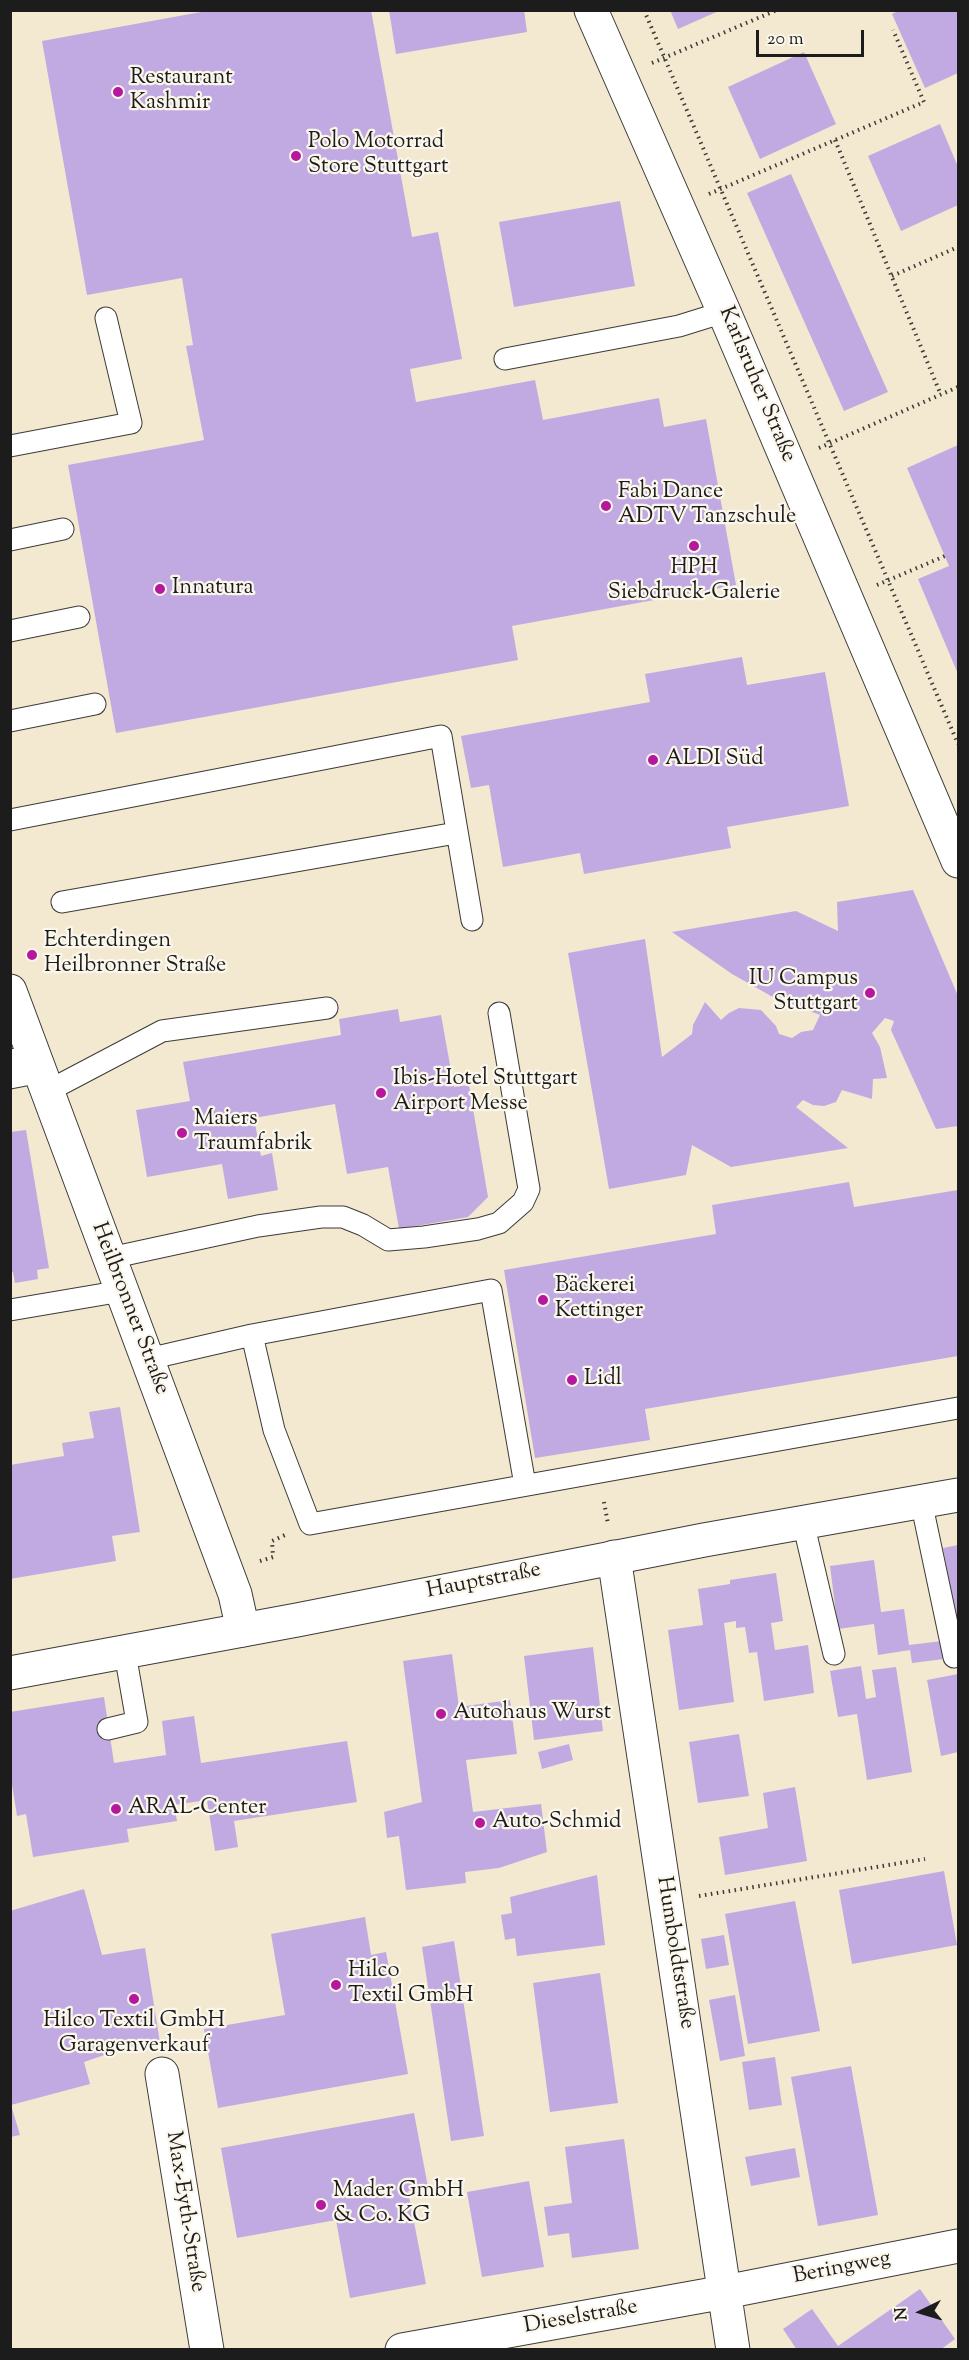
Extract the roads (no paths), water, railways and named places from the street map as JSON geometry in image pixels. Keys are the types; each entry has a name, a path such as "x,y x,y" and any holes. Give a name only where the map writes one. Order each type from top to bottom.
{"street":[{"name":"Karlsruher Straße","path":"591,10 724,312 958,861"},
{"name":"Heilbronner Straße","path":"10,991 29,1071 110,1258 236,1594 243,1630"},
{"name":"Hauptstraße","path":"10,1673 125,1653 614,1557 958,1495"},
{"name":"Humboldtstraße","path":"614,1557 733,2349"},
{"name":"Max-Eyth-Straße","path":"162,2074 207,2349"},
{"name":"Beringweg","path":"725,2292 958,2246"},
{"name":"Dieselstraße","path":"402,2349 725,2292"}],"lane":[{"path":"505,359 679,326 724,312"},
{"path":"10,446 130,423 106,318"},
{"path":"10,540 63,529"},
{"path":"10,631 79,617"},
{"path":"10,721 95,704"},
{"path":"10,820 441,735 472,920"},
{"path":"62,902 456,833"},
{"path":"29,1071 162,1031 327,1008"},
{"path":"110,1258 258,1226 321,1216 343,1218 363,1225 388,1240 424,1237 499,1223 523,1203 529,1189 499,1013"},
{"path":"148,1359 252,1335 491,1290 525,1485"},
{"path":"10,1310 122,1291"},
{"path":"252,1335 274,1430 310,1524 958,1408"},
{"path":"921,1501 954,1657"},
{"path":"804,1522 834,1654"},
{"path":"108,1729 137,1722 125,1653"}],"place":[{"name":"Restaurant Kashmir","path":"118,92"},
{"name":"Polo Motorrad Store Stuttgart","path":"296,156"},
{"name":"Fabi Dance ADTV Tanzschule","path":"606,506"},
{"name":"HPH Siebdruck-Galerie","path":"694,546"},
{"name":"Innatura","path":"160,589"},
{"name":"ALDI Süd","path":"653,760"},
{"name":"Echterdingen Heilbronner Straße","path":"32,955"},
{"name":"IU Campus Stuttgart","path":"870,993"},
{"name":"Ibis-Hotel Stuttgart Airport Messe","path":"381,1093"},
{"name":"Maiers Traumfabrik","path":"182,1133"},
{"name":"Bäckerei Kettinger","path":"543,1300"},
{"name":"Lidl","path":"572,1380"},
{"name":"Autohaus Wurst","path":"441,1714"},
{"name":"ARAL-Center","path":"116,1809"},
{"name":"Auto-Schmid","path":"480,1823"},
{"name":"Hilco Textil GmbH","path":"336,1985"},
{"name":"Hilco Textil GmbH Garagenverkauf","path":"134,1999"},
{"name":"Mader GmbH & Co. KG","path":"321,2205"}]}
